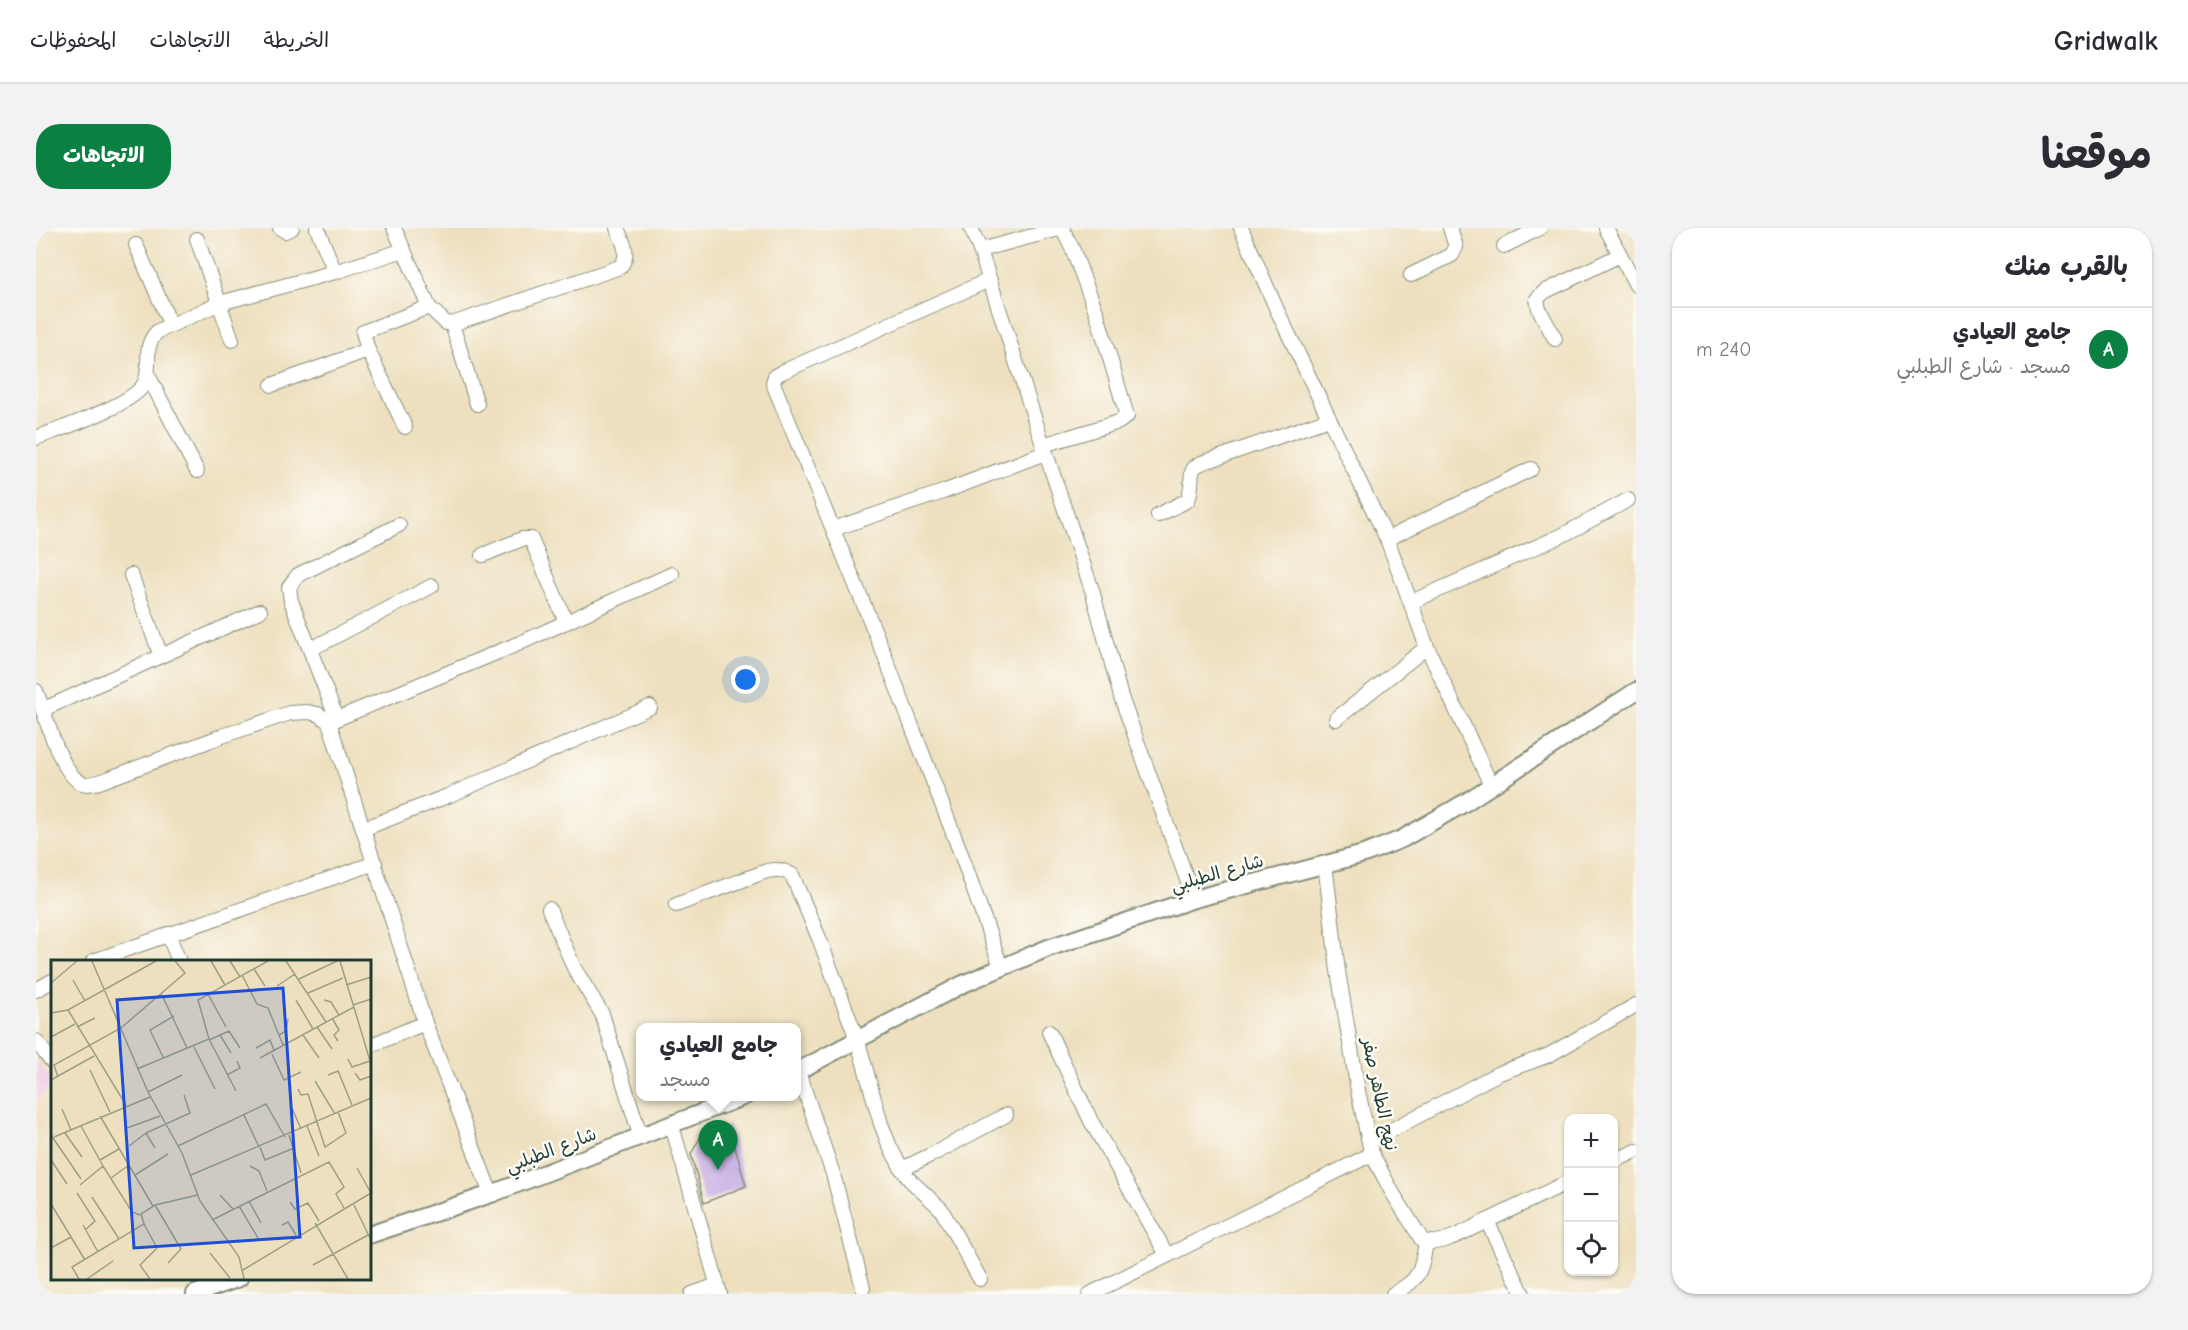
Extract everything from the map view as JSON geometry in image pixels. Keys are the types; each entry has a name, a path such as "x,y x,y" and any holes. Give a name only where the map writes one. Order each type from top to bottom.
{"street":[{"path":"280,228 285,231 291,228"},
{"path":"317,228 335,272"},
{"path":"394,228 429,308 446,323 452,324 620,267 625,261 626,254 617,228"},
{"path":"971,228 1092,590 1121,697 1194,899"},
{"path":"833,529 943,492 1044,449 1119,422 1127,416 1097,314 1063,228 980,250"},
{"path":"1241,228 1277,310 1387,539 1427,647 1491,786"},
{"path":"1411,275 1455,252 1455,239 1450,228"},
{"path":"1504,246 1540,228"},
{"path":"1606,228 1636,285"},
{"path":"197,238 232,340"},
{"path":"136,245 171,326"},
{"path":"36,438 130,399 141,390 148,375 150,339 158,331 220,303 335,272 404,250"},
{"path":"1555,339 1539,309 1537,299 1544,292 1620,255"},
{"path":"989,280 775,376 773,388 884,654 960,851 1001,967"},
{"path":"405,427 368,350 363,335 364,330 429,308"},
{"path":"452,324 477,404"},
{"path":"272,385 368,350"},
{"path":"148,375 197,471"},
{"path":"1158,515 1188,500 1192,489 1192,469 1197,463 1329,419"},
{"path":"1387,539 1531,469"},
{"path":"1411,602 1561,536 1628,500"},
{"path":"399,525 298,575 289,587 291,601 311,649 363,829 425,1023 491,1194"},
{"path":"483,555 522,539 531,539 566,622"},
{"path":"36,691 63,762 72,775 82,783 92,783 290,713 308,712 333,721 408,688 478,662 672,574"},
{"path":"131,575 161,656"},
{"path":"311,649 432,586"},
{"path":"44,709 260,611"},
{"path":"1336,719 1427,647"},
{"name":"شارع الطبلبي","path":"801,1070 963,984 1001,967 1194,899 1364,854 1402,839 1491,786 1636,691"},
{"path":"363,829 450,795 650,707"},
{"path":"96,960 375,864"},
{"name":"نهج الطاهر صفر","path":"1326,864 1338,971 1358,1091 1371,1148 1417,1234 1426,1243"},
{"path":"676,905 767,871 777,869 792,875 819,938 858,1041 881,1124 890,1147 910,1180 940,1209 980,1279"},
{"path":"549,909 574,968 602,1014 641,1138"},
{"path":"168,934 179,960"},
{"path":"36,990 51,982"},
{"path":"1098,1292 1371,1148 1497,1074 1549,1055 1636,1005"},
{"path":"370,1046 425,1023"},
{"path":"1049,1032 1091,1121 1167,1255"},
{"path":"36,1041 51,1061"},
{"path":"801,1083 833,1174 864,1288"},
{"name":"شارع الطبلبي","path":"370,1234 491,1194 733,1101"},
{"path":"902,1168 1006,1115"},
{"path":"672,1126 719,1290 692,1294"},
{"path":"1618,1159 1636,1151"},
{"path":"1393,1294 1414,1281 1419,1275 1426,1243 1439,1243 1564,1184"},
{"path":"1487,1221 1523,1294"},
{"path":"195,1294 237,1279"}],"shaded area":[{"path":"36,1058 51,1080 51,1087 36,1101"}],"building":[{"path":"729,1126 746,1186 704,1203 691,1154 700,1138"}],"place":[{"name":"جامع العيادي","path":"718,1170"}]}
